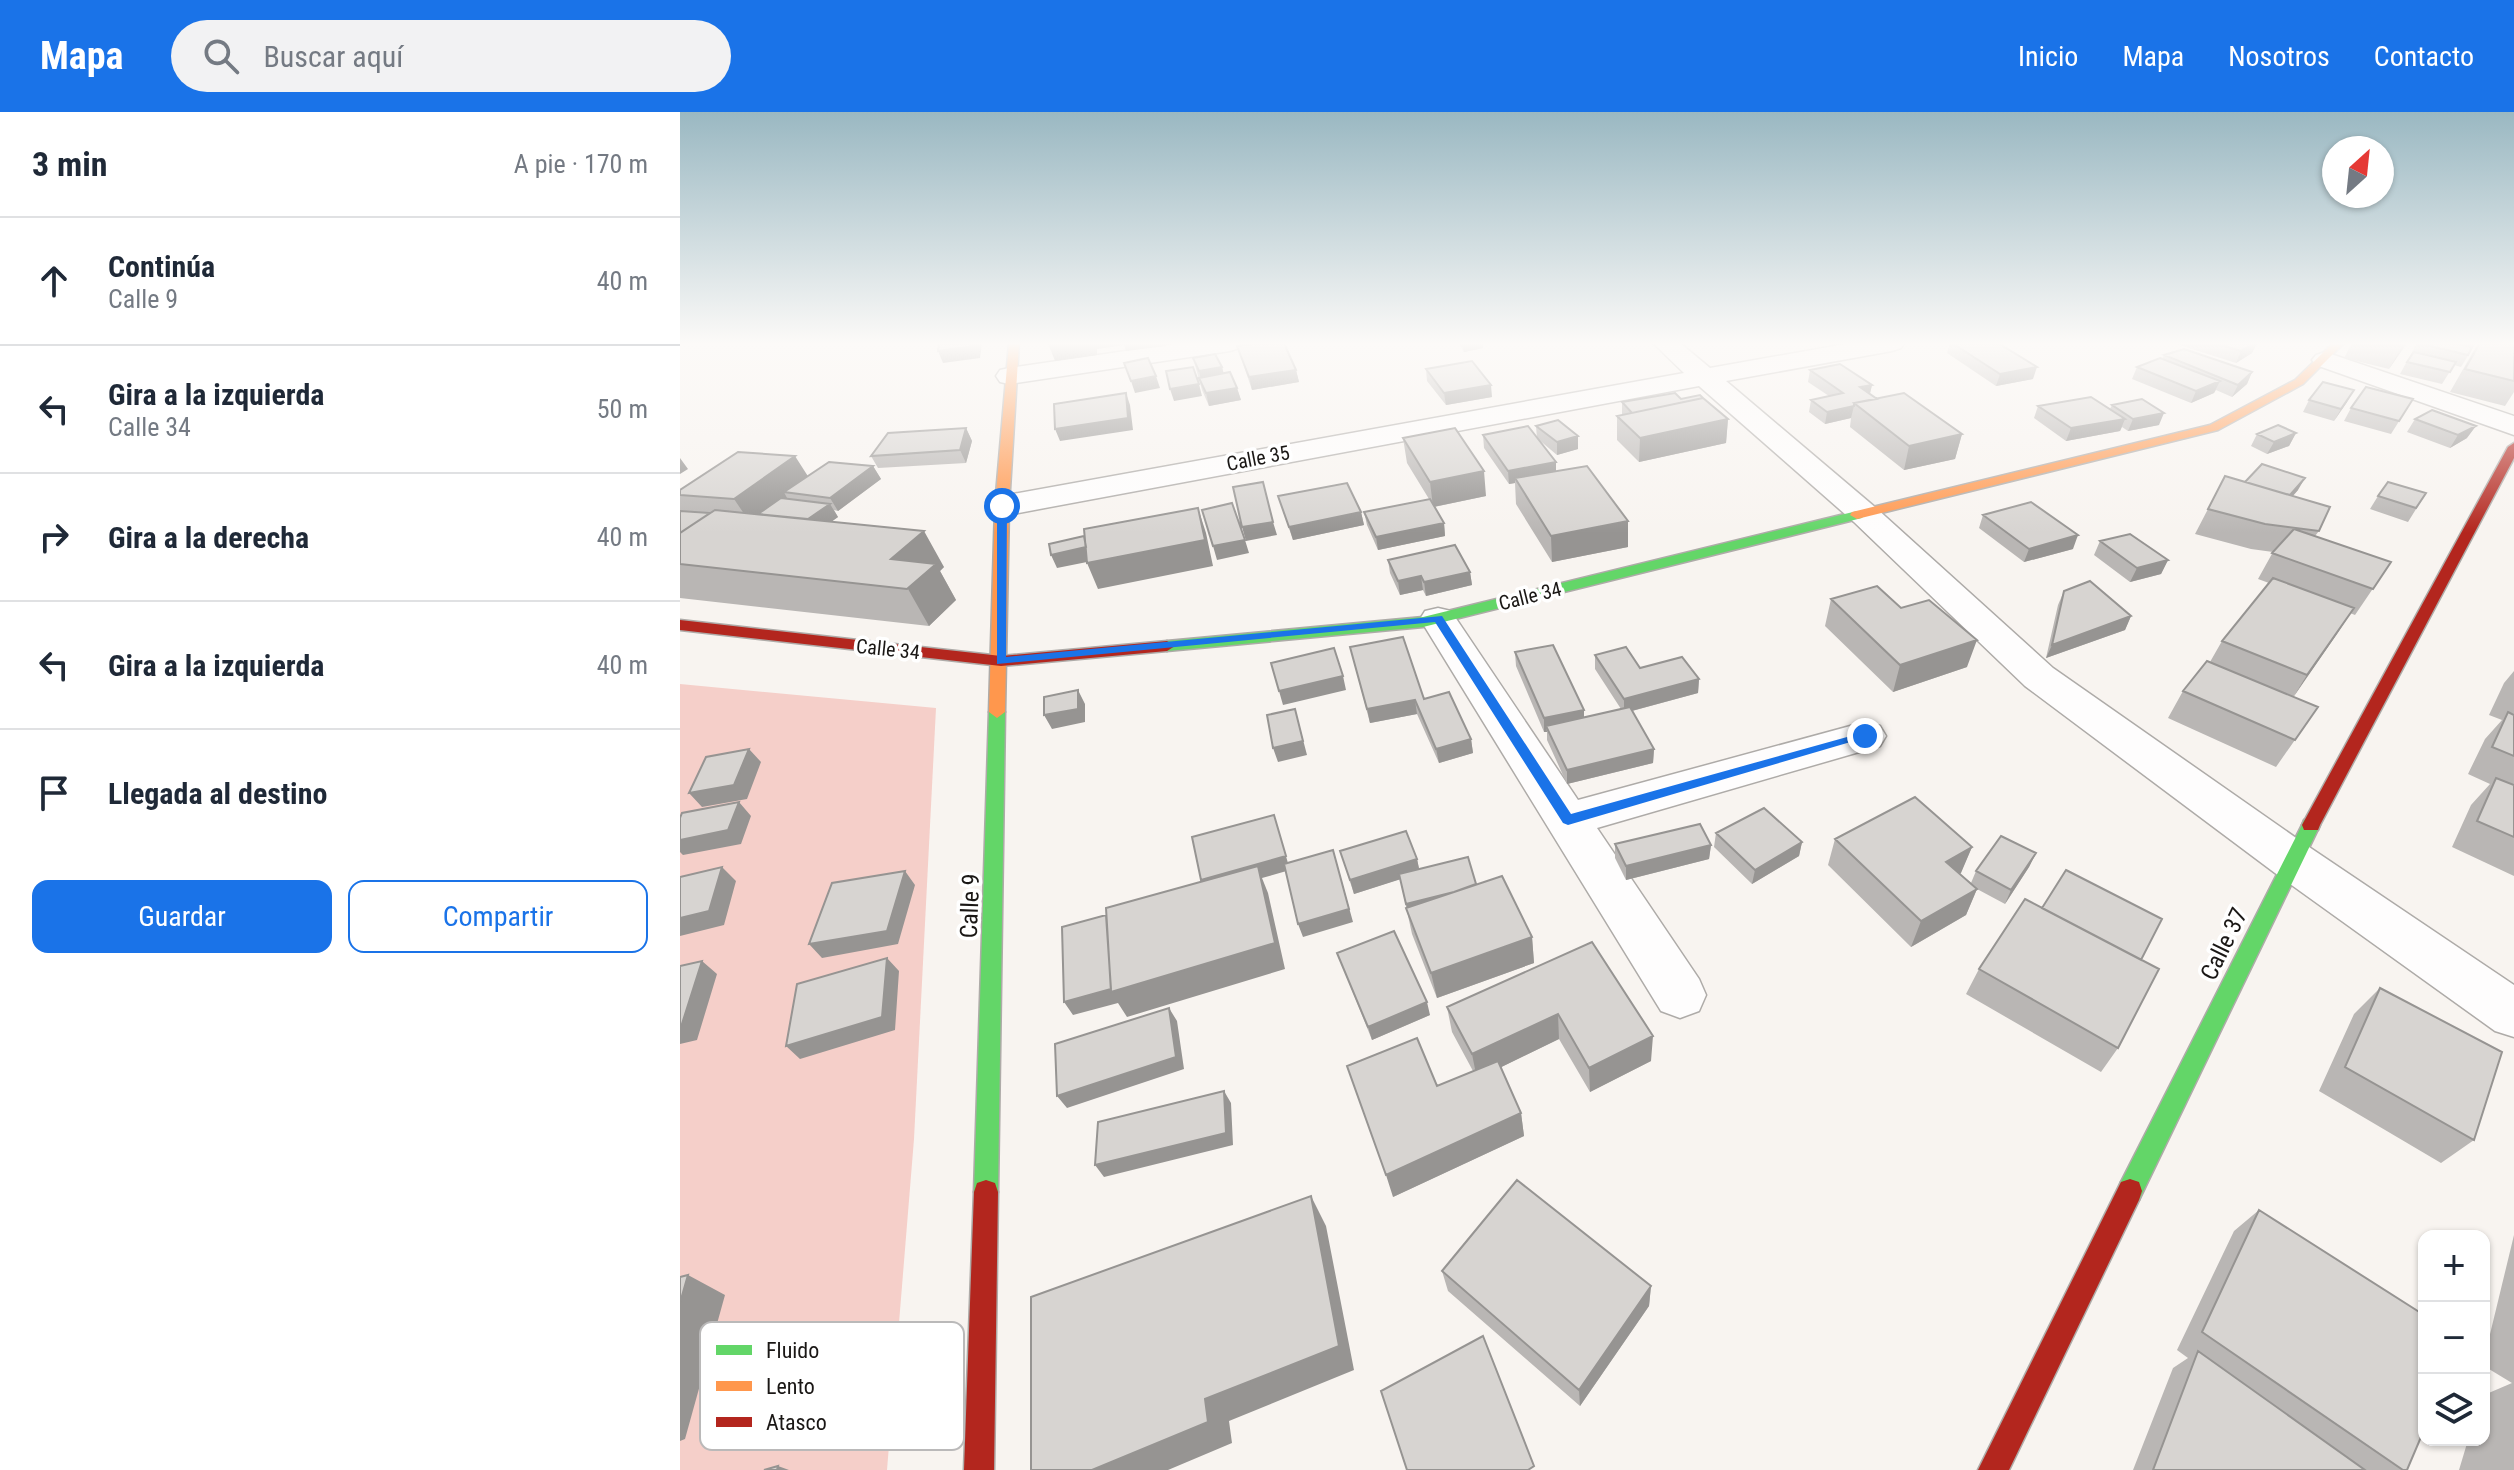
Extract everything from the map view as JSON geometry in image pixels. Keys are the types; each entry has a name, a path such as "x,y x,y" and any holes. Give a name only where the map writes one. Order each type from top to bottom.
{"street":[{"name":"Calle 9","path":"979,1470 1001,661 1002,506 1007,406"},
{"name":"Calle 35","path":"1002,506 1534,406"},
{"path":"1738,406 1865,515 2039,677 2292,860 2514,1014"},
{"name":"Calle 34","path":"680,625 1001,661 1438,619 2214,428 2260,406"},
{"path":"2467,406 2514,426"},
{"name":"Calle 37","path":"1993,1470 2292,860 2514,447"},
{"path":"1438,619 1680,995"},
{"path":"1568,820 1865,736"}],"shaded area":[{"path":"680,684 936,708 914,1139 899,1322 700,1322 700,1450 889,1450 887,1470 680,1470"}],"building":[{"path":"1054,406 1127,406 1128,418 1055,429"},
{"path":"1626,406 1663,406 1632,413"},
{"path":"1663,406 1713,406 1728,419 1640,438 1617,416"},
{"path":"1819,406 1852,406 1827,412"},
{"path":"1858,406 1923,406 1962,434 1909,446"},
{"path":"2039,406 2105,406 2125,419 2071,428"},
{"path":"2114,406 2154,406 2164,413 2133,419"},
{"path":"2352,406 2408,406 2399,421"},
{"path":"2432,410 2476,426 2458,435 2415,419"},
{"path":"1558,420 1578,436 1557,442 1536,426"},
{"path":"2278,425 2296,433 2274,442 2257,434"},
{"path":"1528,426 1556,462 1508,471 1483,435"},
{"path":"966,428 960,450 871,456 888,433"},
{"path":"1455,428 1484,471 1430,482 1403,438"},
{"path":"738,452 795,456 734,499 680,495 680,490"},
{"path":"829,462 873,466 830,498 784,492"},
{"path":"2262,464 2305,478 2290,495 2245,482"},
{"path":"1587,466 1628,521 1551,536 1515,478"},
{"path":"2225,476 2330,507 2319,531 2265,524 2208,509"},
{"path":"1263,482 1273,522 1242,527 1233,487"},
{"path":"2388,482 2426,493 2416,508 2378,496"},
{"path":"1347,483 1361,512 1289,527 1278,496"},
{"path":"781,498 830,504 808,519 758,514"},
{"path":"1430,499 1444,523 1376,537 1364,512"},
{"path":"2031,502 2078,535 2029,549 1983,515"},
{"path":"1232,503 1245,540 1213,546 1202,510"},
{"path":"1198,508 1205,540 1087,563 1084,529"},
{"path":"715,510 924,531 891,559 936,564 907,589 680,564 680,533"},
{"path":"680,511 710,513 680,533"},
{"path":"2294,529 2391,562 2373,589 2272,553"},
{"path":"2130,534 2168,560 2137,568 2100,541"},
{"path":"1084,536 1086,547 1051,555 1049,544"},
{"path":"1455,545 1470,572 1424,582 1421,576 1398,581 1388,560"},
{"path":"2273,578 2354,608 2307,675 2222,641"},
{"path":"2090,581 2131,616 2052,645 2064,591"},
{"path":"1877,586 1901,608 1929,600 1977,640 1900,665 1831,599"},
{"path":"1403,637 1424,699 1449,692 1471,739 1436,749 1415,700 1367,709 1350,647"},
{"path":"1553,645 1584,710 1544,718 1515,652"},
{"path":"1626,647 1640,668 1682,657 1699,679 1624,699 1595,655"},
{"path":"1334,648 1343,676 1279,691 1271,663"},
{"path":"2207,661 2318,707 2295,740 2183,691"},
{"path":"1078,690 1078,709 1044,715 1044,697"},
{"path":"1630,707 1654,749 1567,770 1546,726"},
{"path":"1295,709 1303,741 1273,748 1267,715"},
{"path":"2508,712 2514,715 2514,756 2492,747"},
{"path":"749,749 734,785 689,793 706,757"},
{"path":"2496,778 2514,785 2514,837 2477,821"},
{"path":"1915,797 1972,847 1946,862 1977,889 1921,921 1835,839"},
{"path":"739,802 728,830 680,840 682,813"},
{"path":"1764,808 1802,842 1755,870 1716,833"},
{"path":"1274,815 1286,856 1201,880 1192,837"},
{"path":"1700,824 1711,845 1626,866 1615,844"},
{"path":"1406,831 1417,859 1350,880 1340,851"},
{"path":"2001,836 2036,853 2011,890 1976,871"},
{"path":"1333,850 1349,909 1298,924 1284,864"},
{"path":"1468,857 1476,884 1406,904 1399,874"},
{"path":"1258,866 1275,943 1111,992 1106,908"},
{"path":"722,867 709,911 680,918 680,877"},
{"path":"2066,870 2162,919 2141,960 2042,908"},
{"path":"905,871 887,931 809,944 832,883"},
{"path":"1502,876 1532,937 1431,973 1406,908"},
{"path":"2025,899 2159,969 2118,1048 1979,969"},
{"path":"1106,915 1111,989 1064,1002 1062,927"},
{"path":"1394,931 1427,1002 1368,1027 1337,953"},
{"path":"1592,942 1653,1036 1589,1068 1558,1014 1472,1054 1447,1007"},
{"path":"887,958 882,1017 786,1046 797,984"},
{"path":"702,961 681,1027 680,1027 680,966"},
{"path":"2380,988 2502,1052 2474,1140 2345,1067"},
{"path":"1169,1008 1176,1057 1057,1096 1055,1044"},
{"path":"1417,1038 1437,1086 1498,1061 1521,1113 1386,1175 1347,1066"},
{"path":"1224,1091 1226,1133 1095,1165 1098,1122"},
{"path":"1517,1180 1651,1286 1579,1390 1442,1271"},
{"path":"1311,1196 1339,1346 1205,1399 1208,1422 1092,1470 1031,1470 1031,1297"},
{"path":"2259,1210 2418,1311 2418,1444 2407,1470 2403,1470 2202,1332"},
{"path":"688,1275 680,1303 680,1277"},
{"path":"1483,1336 1534,1466 1528,1470 1407,1470 1381,1391"},
{"path":"2198,1351 2365,1470 2153,1470"}],"traffic: fast":[{"path":"1167,646 1423,622 1857,515"},
{"path":"986,1192 997,712"},
{"path":"2130,1191 2311,825"}],"traffic: slow":[{"path":"997,712 1002,506 1009,406"},
{"path":"1857,515 2214,428 2254,406"}],"traffic: jam":[{"path":"2311,825 2514,447"},
{"path":"680,625 1001,661 1167,646"},
{"path":"1993,1470 2130,1191"},
{"path":"979,1470 986,1192"}],"route":[{"path":"1002,506 1001,661 1438,619 1568,820 1865,736"}]}
